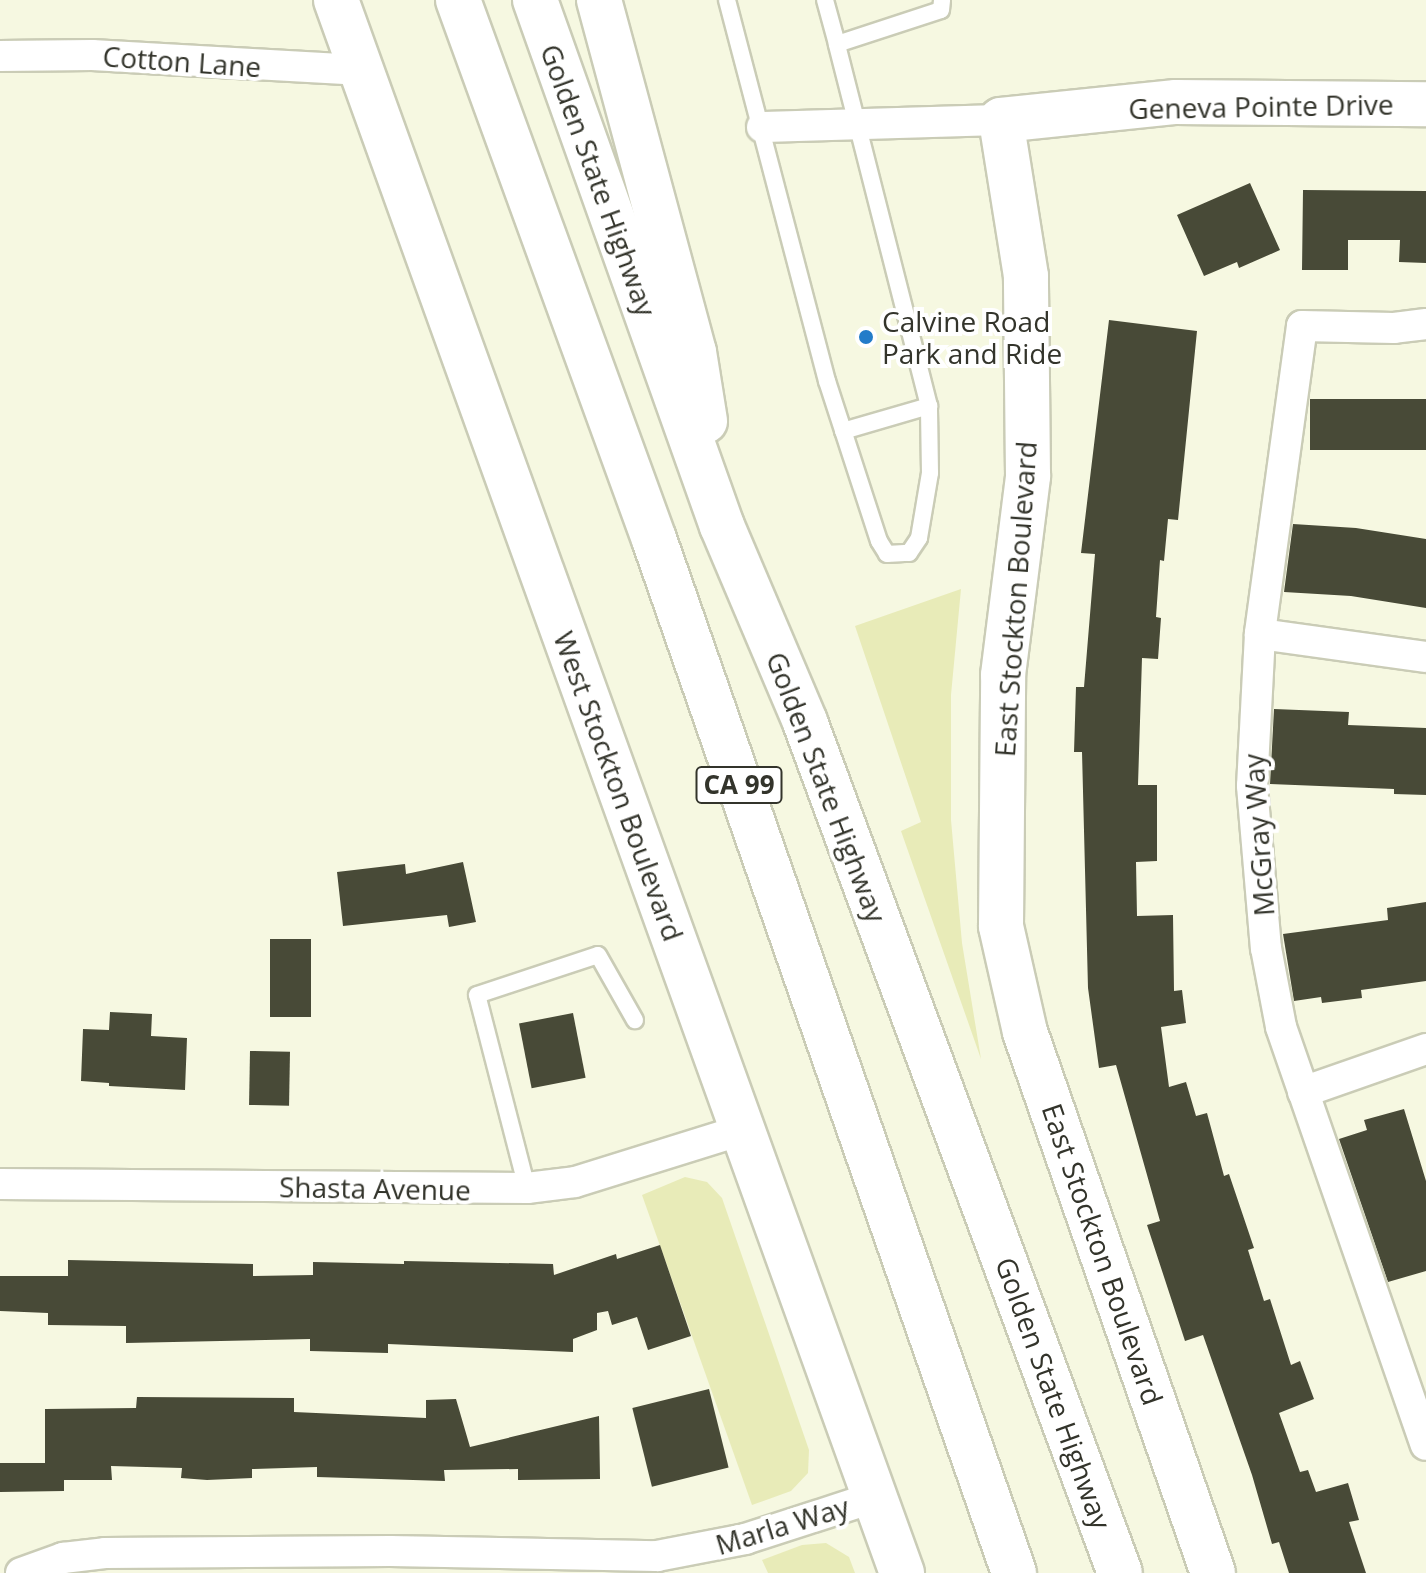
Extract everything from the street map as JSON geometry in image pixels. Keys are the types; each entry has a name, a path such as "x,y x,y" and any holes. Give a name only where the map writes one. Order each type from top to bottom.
{"main road":[{"name":"West Stockton Boulevard","path":"336,0 902,1573"},
{"name":"CA 99","path":"458,0 654,539 1014,1573"},
{"name":"Golden State Highway","path":"535,0 722,526 805,722 1120,1573"},
{"path":"599,0 694,352 722,526"},
{"name":"Geneva Pointe Drive","path":"1001,120 1176,102 1426,104"},
{"name":"East Stockton Boulevard","path":"1001,120 1026,276 1028,461 1003,675 1001,926 1025,1032 1213,1573"}],"street":[{"name":"Cotton Lane","path":"0,56 92,55 363,70"},
{"path":"762,127 1001,120"},
{"name":"McGray Way","path":"1426,324 1394,328 1302,326 1260,634 1252,735 1254,837 1272,987 1303,1092 1426,1445"},
{"path":"1260,634 1426,657"},
{"path":"1303,1092 1426,1049"},
{"name":"Shasta Avenue","path":"0,1184 527,1188 575,1182 742,1130"},
{"name":"Marla Way","path":"21,1573 63,1558 105,1553 390,1551 657,1556 733,1542 875,1497"}],"lane":[{"path":"727,0 843,431 879,541 887,554 909,553 919,538 930,473 929,406 825,0"},
{"path":"837,44 941,10 942,0"},
{"path":"843,431 929,406"},
{"path":"527,1188 477,995 598,955 635,1020"}],"green space":[{"path":"961,589 951,695 951,820 962,943 981,1059 901,831 921,822 855,626"},
{"path":"685,1177 707,1182 722,1198 809,1450 808,1473 791,1491 752,1505 642,1195"},
{"path":"826,1543 849,1557 855,1573 768,1573 762,1560 802,1545"}],"building":[{"path":"1250,183 1280,250 1239,268 1237,262 1204,276 1177,215"},
{"path":"1303,190 1426,191 1426,263 1399,262 1400,240 1348,240 1348,270 1302,270"},
{"path":"1109,320 1197,331 1178,520 1168,519 1164,561 1160,560 1156,617 1161,618 1158,659 1142,658 1138,785 1157,785 1157,861 1136,862 1137,916 1173,915 1174,991 1182,990 1186,1023 1161,1027 1169,1087 1186,1082 1196,1116 1207,1113 1224,1176 1229,1174 1254,1248 1248,1250 1264,1301 1270,1299 1291,1365 1300,1361 1314,1399 1279,1413 1300,1472 1308,1470 1316,1492 1348,1483 1359,1520 1349,1522 1366,1573 1289,1573 1279,1542 1272,1544 1252,1475 1203,1335 1185,1341 1147,1225 1160,1221 1116,1065 1099,1068 1088,988 1082,752 1074,752 1076,687 1084,687 1095,554 1081,553"},
{"path":"1310,399 1426,399 1426,450 1310,450"},
{"path":"1293,524 1356,528 1426,539 1426,608 1351,596 1284,592"},
{"path":"1274,709 1349,712 1348,725 1426,728 1426,795 1394,794 1394,789 1270,784"},
{"path":"463,862 476,922 449,927 447,915 343,926 337,872 405,864 406,874"},
{"path":"1426,902 1426,981 1361,990 1362,998 1322,1003 1321,997 1294,1001 1283,934 1388,920 1387,908"},
{"path":"270,939 311,939 311,1017 270,1017"},
{"path":"110,1012 152,1014 151,1036 187,1038 185,1090 109,1086 109,1083 81,1081 83,1029 109,1030"},
{"path":"573,1013 586,1078 532,1088 519,1023"},
{"path":"250,1051 290,1052 289,1106 249,1105"},
{"path":"1404,1109 1426,1181 1426,1271 1388,1282 1339,1139 1367,1130 1364,1120"},
{"path":"660,1245 691,1336 648,1350 637,1317 612,1325 608,1311 597,1313 597,1330 573,1339 573,1352 388,1344 388,1353 310,1351 310,1339 126,1343 126,1326 48,1325 48,1313 0,1311 0,1276 68,1276 68,1260 253,1264 253,1276 313,1275 313,1262 553,1264 554,1275 616,1254 617,1259"},
{"path":"709,1389 729,1468 652,1487 632,1408"},
{"path":"137,1397 294,1398 294,1412 426,1418 426,1400 456,1399 470,1447 599,1416 600,1479 518,1480 518,1469 444,1470 445,1481 317,1477 317,1467 252,1469 252,1478 207,1480 181,1478 182,1468 111,1466 112,1480 64,1480 64,1491 0,1492 0,1463 45,1463 45,1409 136,1408"}],"place":[{"name":"Calvine Road Park and Ride","path":"866,337"}]}
